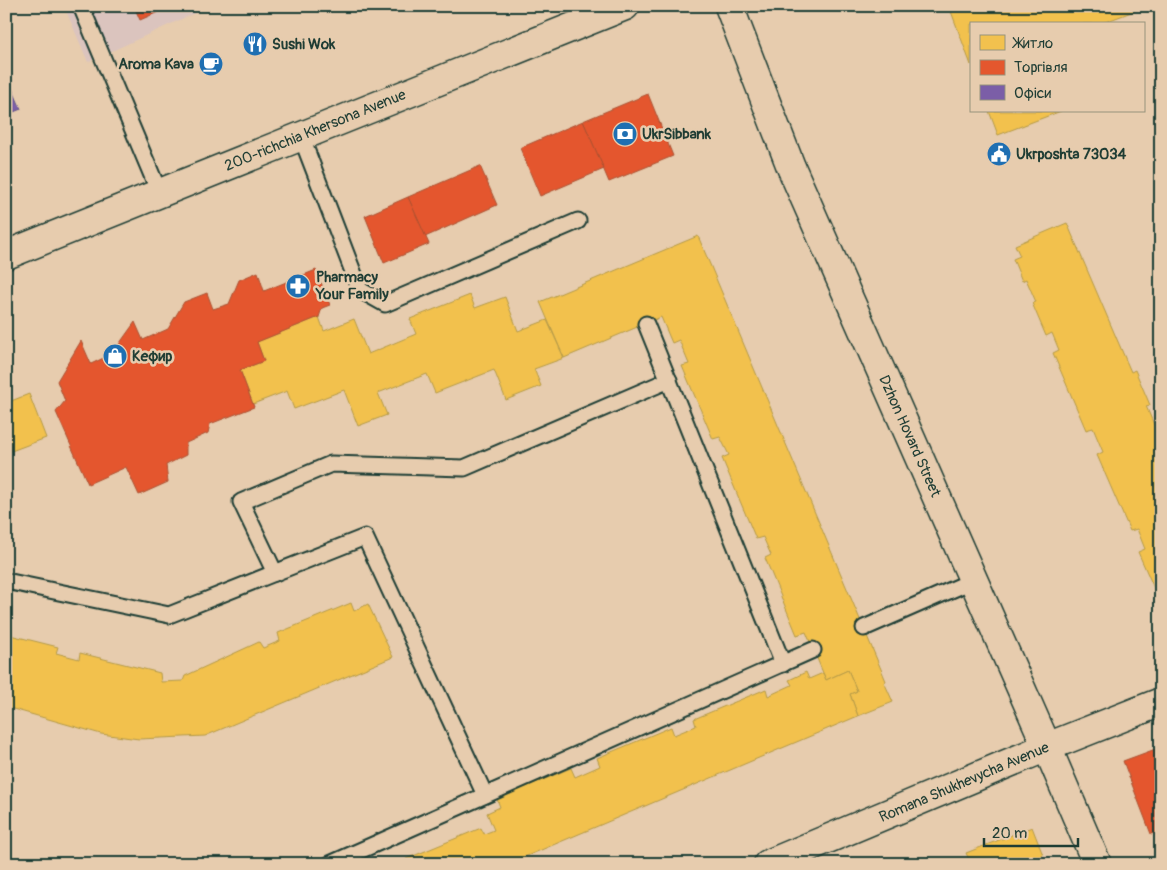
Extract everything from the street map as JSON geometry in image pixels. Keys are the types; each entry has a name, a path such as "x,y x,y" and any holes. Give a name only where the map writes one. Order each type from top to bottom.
{"street":[{"name":"200-richchia Khersona Avenue","path":"6,255 625,6"},
{"name":"Dzhon Hovard Street","path":"729,6 791,167 974,580 1096,864"},
{"name":"Romana Shukhevycha Avenue","path":"768,864 1047,747 1161,702"}],"lane":[{"path":"81,6 159,192"},
{"path":"301,136 360,290 385,304 578,221"},
{"path":"646,324 783,664"},
{"path":"275,573 242,502 331,464 464,468 669,380"},
{"path":"6,581 169,615 366,537 485,795"},
{"path":"864,628 974,580"},
{"path":"330,864 813,650"}],"shaded area":[{"path":"64,6 210,6 88,62"}],"building: Житло":[{"path":"949,6 1147,6 1105,22 970,22 970,62"},
{"path":"989,112 1058,112 998,135"},
{"path":"1067,223 1131,372 1135,370 1150,405 1146,406 1161,441 1161,604 1138,552 1145,549 1137,529 1130,531 1097,455 1103,452 1093,428 1086,430 1053,353 1059,350 1052,333 1046,336 1032,303 1036,302 1026,279 1022,281 1013,259 1020,256 1015,245"},
{"path":"698,236 886,681 884,682 893,702 858,716 850,694 857,691 848,670 826,680 806,632 797,635 765,558 771,555 763,537 756,539 722,458 729,455 720,437 713,439 682,366 689,364 679,340 672,343 661,317 564,358 540,302"},
{"path":"470,295 475,308 505,297 518,331 547,320 564,358 534,369 541,386 506,400 494,370 435,393 427,374 378,393 387,415 358,426 344,390 294,409 287,391 253,404 240,370 264,361 257,342 319,317 324,331 354,319 368,354 416,334 410,319"},
{"path":"29,394 46,438 6,453 6,403"},
{"path":"351,603 354,611 368,604 393,657 205,736 139,739 101,734 6,707 6,634 58,647 56,653 79,659 80,653 160,673 161,682 183,681 185,676 259,642 263,648 280,641 278,633"},
{"path":"848,670 857,691 850,694 858,716 508,864 408,864 406,859 481,828 484,834 494,830 487,813 500,807 497,799 571,768 575,777 600,766 597,758 671,727 674,735 696,726 694,719 766,689 768,696 792,685 789,680 806,672 809,679 823,673 826,680"},
{"path":"1032,827 1043,855 1022,864 971,864 966,853"}],"building: Торгівля":[{"path":"134,6 172,6 140,20"},
{"path":"648,94 673,156 609,182 583,121"},
{"path":"583,121 604,169 540,196 520,148"},
{"path":"480,166 497,205 425,237 408,197"},
{"path":"408,197 429,244 384,263 365,216"},
{"path":"316,270 330,305 322,308 319,317 257,342 264,361 240,370 254,407 210,424 208,433 186,443 186,455 166,465 168,482 139,495 126,467 88,484 56,412 65,401 57,381 81,341 91,364 112,354 135,322 143,340 168,329 184,302 207,293 213,309 229,304 239,280 258,272 264,291"},
{"path":"1161,747 1161,831 1151,834 1123,761"}],"building: Офіси":[{"path":"6,74 21,109 6,115"}],"place":[{"name":"Sushi Wok","path":"255,44"},
{"name":"Aroma Kava","path":"211,64"},
{"name":"UkrSibbank","path":"625,134"},
{"name":"Ukrposhta 73034","path":"999,154"},
{"name":"Pharmacy Your Family","path":"298,286"},
{"name":"Кефир","path":"115,356"}]}
